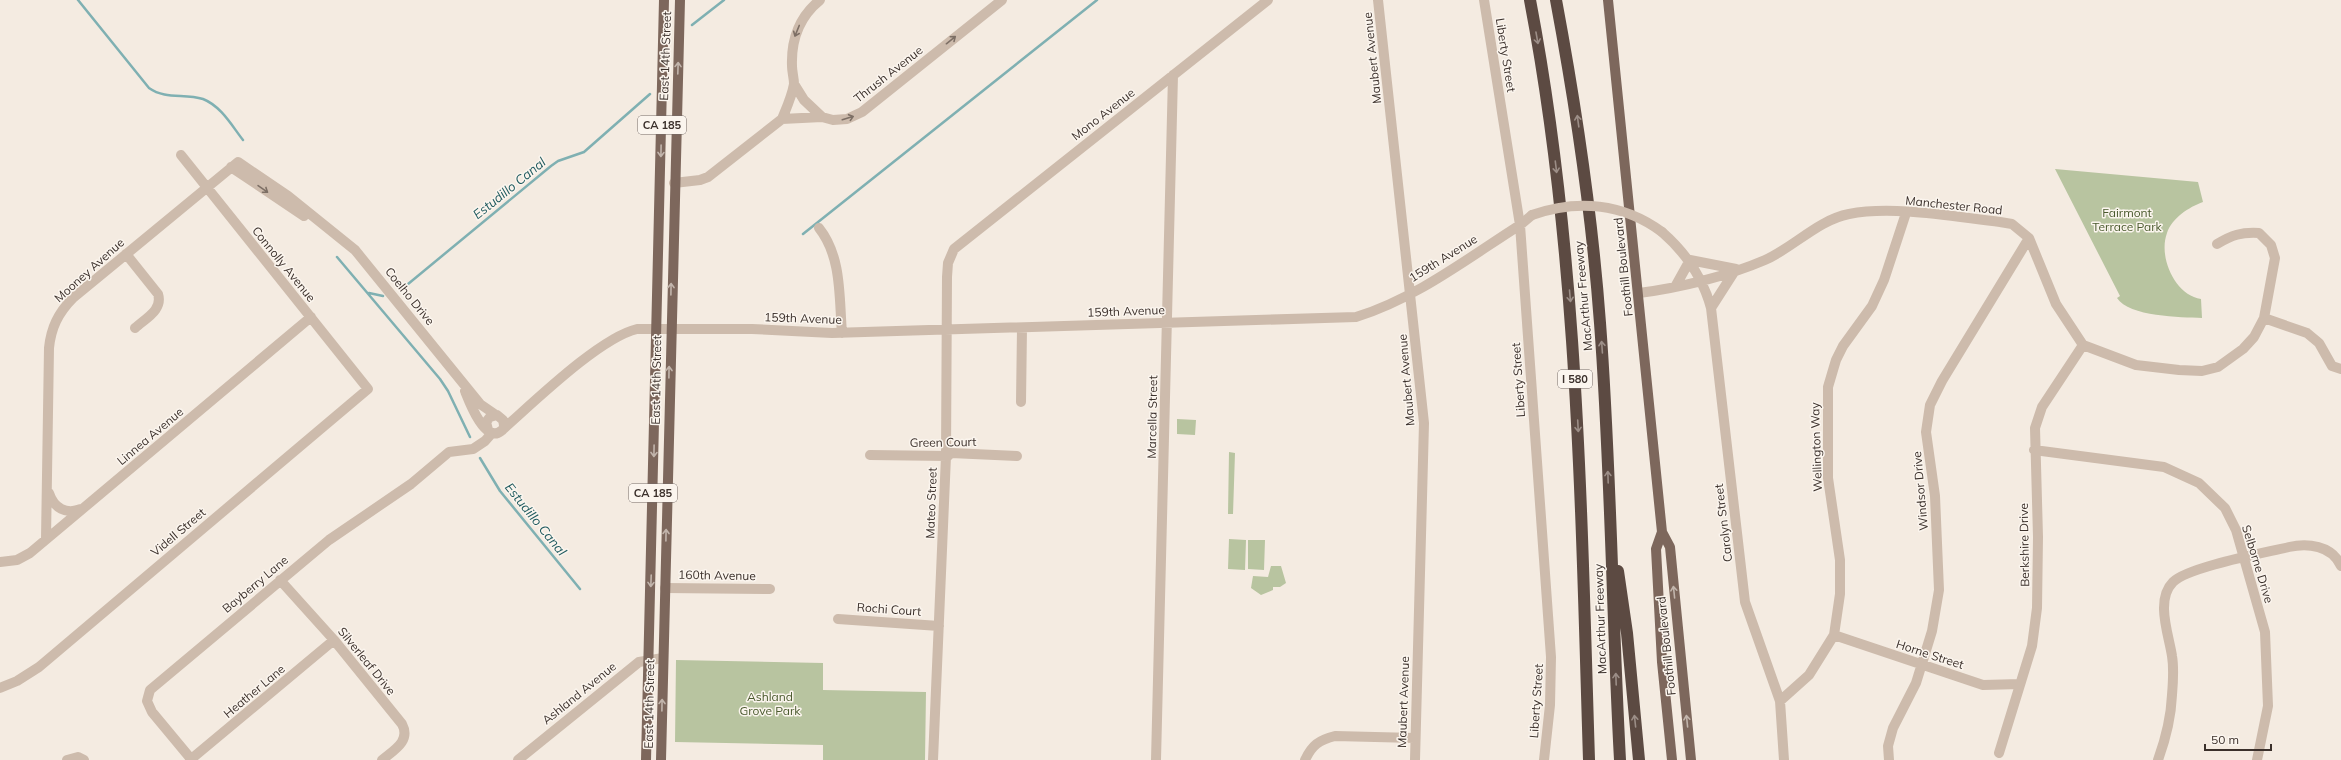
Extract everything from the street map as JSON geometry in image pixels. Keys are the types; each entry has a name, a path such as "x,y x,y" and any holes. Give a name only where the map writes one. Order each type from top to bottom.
{"highway":[{"name":"MacArthur Freeway","path":"1530,0 1555,158 1572,324 1582,518 1588,760"},
{"name":"MacArthur Freeway","path":"1556,0 1576,105 1595,267 1604,380 1620,760"},
{"path":"1610,516 1625,614 1639,760"}],"main road":[{"name":"East 14th Street","path":"646,760 664,0"},
{"name":"East 14th Street","path":"661,760 670,328 680,0"},
{"name":"Foothill Boulevard","path":"1608,0 1639,293 1662,532 1670,547 1690,760"},
{"name":"Foothill Boulevard","path":"1662,532 1656,549 1662,662 1672,760"}],"street":[{"path":"674,182 700,180 708,177 782,119 794,84 792,65 794,38 800,22 812,6 820,0"},
{"name":"Thrush Avenue","path":"782,119 822,117 833,120 847,119 862,112 1002,0"},
{"name":"Mono Avenue","path":"954,249 1268,0"},
{"name":"Maubert Avenue","path":"1378,0 1424,423 1415,760"},
{"name":"Liberty Street","path":"1484,0 1520,225 1552,657 1550,705 1544,760"},
{"name":"Marcella Street","path":"1156,760 1173,75"},
{"path":"794,84 804,100 822,117"},
{"name":"Connolly Avenue","path":"181,155 368,389"},
{"name":"Mooney Avenue","path":"46,539 49,348 52,330 66,306 126,254 234,165"},
{"name":"Coelho Drive","path":"234,165 283,203 338,237 362,257 480,404 497,415"},
{"name":"159th Avenue","path":"449,452 473,449 485,441 494,431 521,414 613,339 629,331 670,328 842,333 1356,317 1375,311 1410,294 1520,225 1532,215 1567,206 1600,206 1632,215 1662,232 1690,260 1700,281"},
{"name":"Manchester Road","path":"1639,293 1700,281 1765,260 1796,243 1823,223 1848,214 1872,211 2000,222 2012,224 2029,238 2056,304 2084,345"},
{"name":"Wellington Way","path":"1780,701 1810,675 1834,636 1840,594 1840,560 1828,478 1828,388 1836,360 1843,346 1872,306 1884,280 1906,213"},
{"path":"819,228 830,243 836,262 842,333"},
{"path":"2084,345 2136,365 2202,371 2218,367 2243,349 2254,337 2264,318 2275,258 2271,244 2259,233 2243,232 2230,235 2217,244"},
{"name":"Windsor Drive","path":"1889,760 1888,746 1894,728 1916,682 1922,665 1932,631 1939,590 1935,496 1926,432 1930,405 1942,381 2029,238"},
{"name":"Mateo Street","path":"934,760 946,456 946,330 948,263 954,249"},
{"path":"126,254 158,294 160,299 156,309 135,328"},
{"path":"1675,287 1690,260 1736,269 1711,308"},
{"name":"Carolyn Street","path":"1700,281 1706,290 1711,308 1745,602 1780,701 1784,760"},
{"name":"Linnea Avenue","path":"0,562 10,562 23,558 310,317"},
{"path":"2264,318 2307,333 2319,343 2332,366 2341,369"},
{"path":"1021,402 1022,328"},
{"name":"Berkshire Drive","path":"1999,753 2032,646 2037,608 2038,537 2034,450 2035,428 2042,407 2084,345"},
{"name":"Coelho Drive","path":"457,375 478,421 494,431"},
{"name":"Videll Street","path":"0,688 17,681 39,667 368,389"},
{"path":"497,415 504,423 494,431 486,422 490,417 497,415 521,414"},
{"name":"Selborne Drive","path":"2034,450 2164,467 2183,474 2199,483 2224,508 2236,530 2265,632 2268,706 2257,760"},
{"name":"Bayberry Lane","path":"190,759 152,712 147,701 147,696 154,686 329,540 411,484 449,452"},
{"name":"Green Court","path":"870,455 946,456 951,453 1017,456"},
{"path":"47,488 52,501 61,509 72,511 83,508"},
{"path":"2158,760 2169,728 2173,694 2172,657 2165,622 2165,599 2172,583 2183,575 2244,557 2302,544 2316,546 2328,552 2341,566"},
{"name":"Silverleaf Drive","path":"280,580 334,640 405,730 402,742 382,760"},
{"name":"160th Avenue","path":"664,588 770,589"},
{"name":"Rochi Court","path":"838,619 939,626"},
{"name":"Horne Street","path":"1834,636 1983,685 2020,684"},
{"name":"Heather Lane","path":"190,759 334,640"},
{"name":"Ashland Avenue","path":"518,760 639,662 648,659 663,658"},
{"path":"1305,760 1312,746 1322,739 1335,736 1415,738"},
{"path":"67,760 78,757 84,760"}],"green space":[{"name":"Fairmont Terrace Park","path":"2055,169 2198,182 2203,202 2187,210 2177,218 2169,228 2165,243 2165,253 2171,274 2176,283 2192,296 2201,299 2202,318 2156,315 2132,309 2123,304 2117,298 2120,296"},
{"path":"1177,419 1196,420 1195,435 1177,434"},
{"path":"1229,452 1235,453 1233,514 1228,514"},
{"path":"1229,539 1246,540 1245,570 1228,569"},
{"path":"1248,540 1265,540 1264,570 1248,569"},
{"path":"1271,566 1281,566 1286,583 1280,587 1273,587 1273,590 1261,595 1251,588 1253,576 1268,577"},
{"name":"Ashland Grove Park","path":"676,660 823,663 823,690 926,692 925,760 823,760 823,745 675,742"}],"waterway":[{"name":"Estudillo Canal","path":"78,0 149,88 162,94 196,97 209,102 221,111 243,140"},
{"name":"Estudillo Canal","path":"692,25 724,0"},
{"path":"803,234 1097,0"},
{"name":"Estudillo Canal","path":"402,289 551,166 558,161 584,152 650,94"},
{"name":"Estudillo Canal","path":"337,257 440,379 448,391 470,437"},
{"name":"Estudillo Canal","path":"369,293 383,296"},
{"name":"Estudillo Canal","path":"480,458 500,491 580,589"}]}
